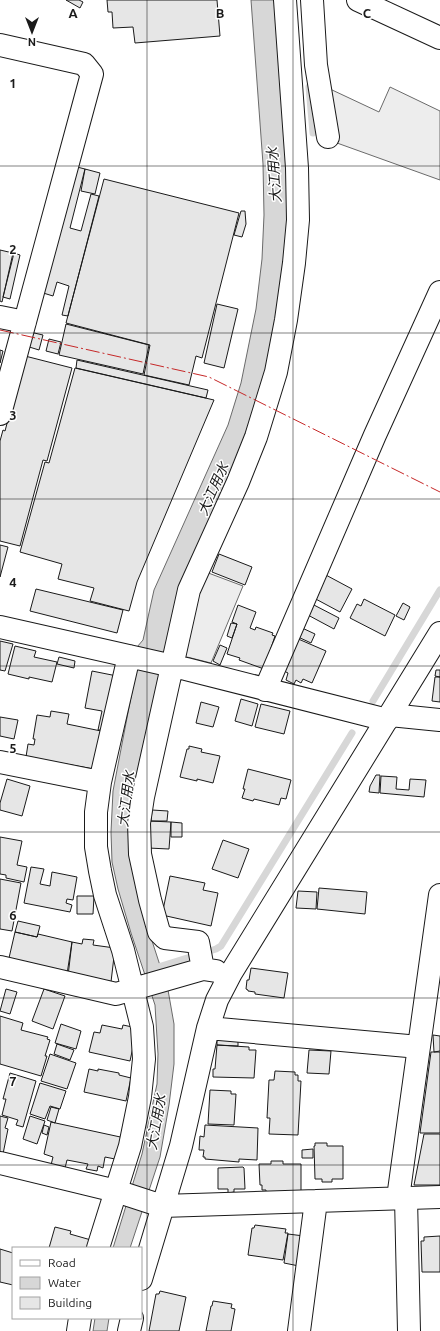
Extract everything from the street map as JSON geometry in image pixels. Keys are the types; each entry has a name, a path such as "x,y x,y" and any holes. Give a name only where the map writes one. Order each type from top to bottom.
{"street":[{"path":"201,960 198,942 165,938 159,932 140,854 139,823 169,665 190,590 238,482 256,437 276,372 286,320 298,220 297,168 285,0"},
{"path":"312,0 316,65 328,137"},
{"path":"358,0 440,38"},
{"path":"0,45 84,64 92,74 0,414"},
{"path":"265,690 375,435 440,292"},
{"path":"0,317 25,322"},
{"path":"0,627 169,665 265,690 389,717 440,720"},
{"path":"142,1276 181,1146 208,1028 217,1000 231,973 440,633"},
{"path":"98,1247 130,1146 140,1097 144,1059 142,1027 135,989 105,895 96,847 96,812 100,782 130,657"},
{"path":"0,762 100,782"},
{"path":"409,1331 402,1198 419,1047 440,895"},
{"path":"201,960 231,973"},
{"path":"0,968 116,994 173,978 201,960"},
{"path":"208,1028 419,1047"},
{"path":"0,1163 117,1191 162,1206 440,1197"},
{"path":"298,1331 316,1201"},
{"path":"78,1331 80,1319"},
{"path":"129,1331 132,1319"}],"shaded area":[{"path":"390,87 440,111 440,180 337,143 330,89 379,112"},
{"path":"203,571 243,586 211,663 179,655"}],"water":[{"path":"251,0 279,0 292,197 272,367 166,661 140,904 168,990 174,1024 174,1064 160,1157 130,1247 113,1247 142,1154 157,1084 158,1054 155,1005 131,933 112,862 111,832 113,791 135,676 137,647 143,640 154,590 228,425 241,383 256,309 262,259 264,215 263,164"},
{"path":"95,1319 109,1319 107,1331 93,1331"}],"building":[{"path":"66,0 79,0 83,2 80,8"},
{"path":"107,0 217,0 220,36 135,43 133,27 113,28 112,12 108,12"},
{"path":"77,167 85,169 70,228 81,231 91,194 99,196 68,316 62,315 69,286 57,282 53,296 40,292"},
{"path":"85,169 100,173 95,194 81,191"},
{"path":"104,179 239,213 202,358 196,356 189,385 144,375 150,345 66,323"},
{"path":"241,211 245,211 246,224 242,237 234,235"},
{"path":"0,250 13,253 2,302 0,301"},
{"path":"14,253 20,255 10,299 3,297"},
{"path":"217,304 238,309 224,368 204,363"},
{"path":"66,324 149,345 143,374 59,355"},
{"path":"30,332 43,335 39,350 26,346"},
{"path":"49,339 61,342 58,354 46,351"},
{"path":"0,350 3,351 0,363"},
{"path":"25,356 72,368 47,461 43,460 20,546 0,541 0,441 3,430 5,431"},
{"path":"77,360 208,390 206,398 76,368"},
{"path":"75,368 214,400 137,582 129,611 90,601 94,588 58,579 62,564 20,552 45,462 49,463"},
{"path":"0,545 8,547 0,577"},
{"path":"219,554 252,567 245,585 212,572"},
{"path":"324,574 352,589 340,612 312,597"},
{"path":"36,589 123,610 117,633 30,611"},
{"path":"364,599 395,615 385,636 350,618 357,604 361,606"},
{"path":"403,603 410,607 404,620 396,616"},
{"path":"312,604 339,618 334,629 306,614"},
{"path":"238,605 256,612 250,628 255,630 256,627 273,633 272,635 275,636 264,669 227,654 237,624 232,622"},
{"path":"231,623 237,624 232,638 227,636"},
{"path":"300,627 315,634 311,643 296,636"},
{"path":"296,638 326,651 312,683 303,679 301,683 296,680 294,684 286,680 288,673 282,670"},
{"path":"0,641 13,644 5,671 0,670"},
{"path":"220,645 227,648 220,665 213,661"},
{"path":"15,646 36,651 34,657 57,662 52,682 8,674"},
{"path":"59,657 75,661 74,668 57,664"},
{"path":"436,670 440,670 440,677 435,676"},
{"path":"92,671 117,676 102,730 98,730 102,711 85,708"},
{"path":"435,677 440,677 440,702 432,701"},
{"path":"241,699 258,704 252,726 235,721"},
{"path":"201,702 219,707 213,727 196,723"},
{"path":"261,704 290,711 284,734 255,727"},
{"path":"51,711 69,714 67,724 101,731 94,769 26,757 28,744 34,745 35,739 33,739 37,715 50,717"},
{"path":"0,717 18,720 14,739 0,736"},
{"path":"189,746 202,749 201,752 220,756 213,783 180,777"},
{"path":"248,769 291,780 286,799 281,798 279,805 254,799 253,801 242,798"},
{"path":"376,775 380,775 379,793 369,792 370,786"},
{"path":"381,776 397,777 396,789 409,790 410,779 426,780 424,797 380,793"},
{"path":"7,779 30,786 22,816 0,810 0,803"},
{"path":"152,810 168,811 167,821 151,821"},
{"path":"149,821 171,822 169,849 148,848"},
{"path":"171,822 182,823 182,837 171,837"},
{"path":"0,837 22,841 17,865 27,867 24,882 6,878 6,875 0,874"},
{"path":"223,840 249,849 238,878 212,869"},
{"path":"31,867 44,869 40,884 50,886 52,872 77,877 73,900 67,899 66,903 72,905 70,912 24,903"},
{"path":"170,876 205,883 203,890 218,893 211,926 162,915"},
{"path":"0,879 21,883 12,931 0,929"},
{"path":"319,888 367,892 365,914 317,909"},
{"path":"298,891 317,892 316,909 296,908"},
{"path":"77,896 94,896 93,914 77,914"},
{"path":"18,921 40,926 37,937 15,932"},
{"path":"15,932 37,937 38,934 72,942 67,974 9,958"},
{"path":"83,939 94,940 93,945 115,948 111,982 68,976 72,942 82,944"},
{"path":"251,968 288,973 284,998 255,994 255,992 248,991 246,989 247,980 249,980"},
{"path":"6,989 17,992 10,1014 0,1011"},
{"path":"44,989 65,996 53,1029 32,1021"},
{"path":"0,1016 23,1023 21,1030 48,1037 47,1039 50,1040 41,1076 0,1064"},
{"path":"61,1024 81,1031 76,1049 55,1043"},
{"path":"102,1025 122,1029 123,1025 137,1028 130,1061 89,1052 94,1032 100,1033"},
{"path":"433,1035 440,1036 440,1051 434,1052"},
{"path":"217,1038 238,1040 238,1046 217,1045"},
{"path":"57,1044 74,1050 70,1060 54,1054"},
{"path":"217,1045 249,1047 249,1050 256,1050 254,1078 213,1077"},
{"path":"309,1050 331,1051 329,1074 307,1073"},
{"path":"431,1052 440,1052 440,1133 420,1133"},
{"path":"50,1054 76,1063 67,1089 41,1081"},
{"path":"89,1069 119,1073 119,1075 131,1078 126,1101 84,1092"},
{"path":"275,1071 295,1072 295,1075 298,1075 298,1081 301,1081 298,1135 269,1134 270,1118 267,1118 269,1080 274,1080"},
{"path":"10,1073 36,1081 23,1127 16,1125 18,1120 2,1115 6,1099 3,1099"},
{"path":"40,1083 66,1091 60,1109 50,1106 45,1119 30,1114"},
{"path":"210,1090 231,1091 231,1094 236,1094 234,1125 208,1124"},
{"path":"51,1107 59,1109 55,1123 47,1120"},
{"path":"0,1116 8,1118 5,1128 8,1129 3,1154 0,1154"},
{"path":"30,1116 45,1121 37,1144 23,1139"},
{"path":"51,1122 125,1138 120,1160 105,1157 103,1168 98,1166 97,1171 86,1169 88,1164 67,1160 65,1168 51,1165 53,1157 44,1154"},
{"path":"44,1125 49,1127 47,1135 42,1133"},
{"path":"205,1125 258,1128 257,1160 239,1159 239,1162 205,1159 205,1157 203,1157 204,1150 199,1150 200,1136 204,1137"},
{"path":"424,1134 440,1134 440,1185 414,1185"},
{"path":"315,1143 327,1143 327,1146 343,1146 343,1179 332,1179 332,1182 322,1182 322,1179 315,1179"},
{"path":"313,1149 313,1158 302,1158 302,1150"},
{"path":"271,1161 283,1161 283,1164 301,1164 301,1191 266,1192 266,1190 262,1190 262,1185 260,1185 259,1164 271,1164"},
{"path":"243,1167 245,1189 234,1189 234,1192 228,1193 228,1189 218,1189 218,1168"},
{"path":"255,1225 286,1229 285,1233 288,1233 283,1260 248,1255 252,1228 254,1228"},
{"path":"55,1227 71,1231 70,1234 91,1240 94,1247 49,1247"},
{"path":"288,1234 304,1236 299,1266 284,1263"},
{"path":"440,1236 440,1272 422,1272 421,1241 424,1241 424,1237"},
{"path":"0,1249 12,1253 12,1285 0,1282"},
{"path":"160,1291 186,1297 179,1331 149,1331 156,1294 159,1294"},
{"path":"213,1301 232,1304 231,1308 235,1309 231,1331 206,1331"}],"waterway":[{"path":"309,87 313,133"},
{"name":"大江用水","path":"373,701 440,590"},
{"name":"大江用水","path":"155,968 216,949 221,946 352,733"}],"power":[{"path":"0,330 209,377 440,492"}]}
